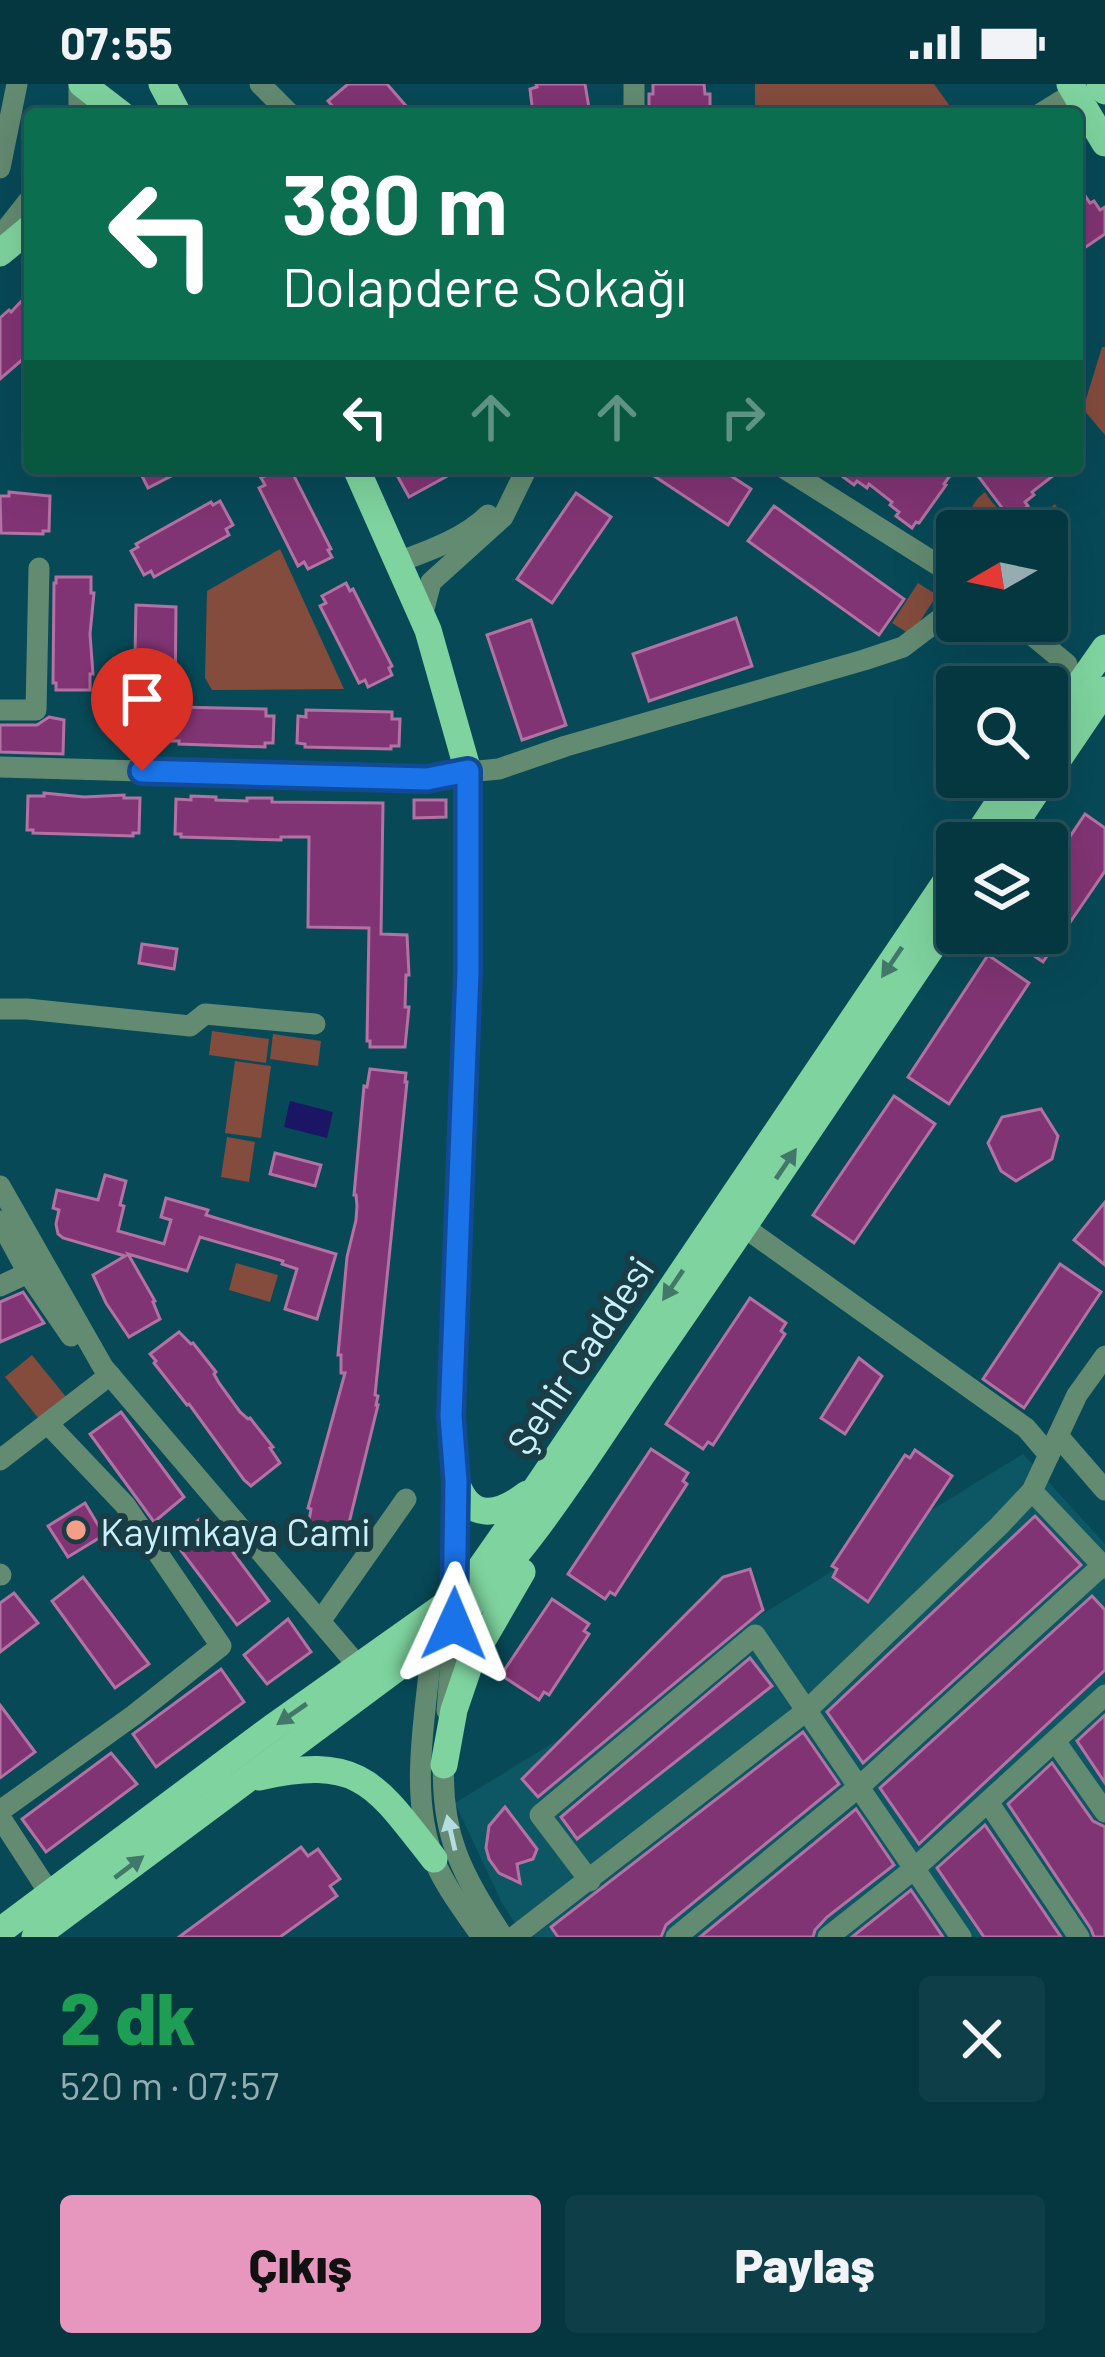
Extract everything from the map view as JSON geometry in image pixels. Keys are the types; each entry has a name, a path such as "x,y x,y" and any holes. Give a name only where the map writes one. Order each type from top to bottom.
{"main road":[{"path":"81,84 113,108"},
{"path":"1087,88 1105,143"},
{"path":"0,253 24,233"},
{"path":"359,474 422,616 468,771 468,972 451,1416 456,1481 444,1619"},
{"path":"1068,701 1105,648"},
{"path":"1068,746 1105,690"},
{"name":"Şehir Caddesi","path":"547,1494 936,897"},
{"name":"Şehir Caddesi","path":"34,1937 249,1779 444,1619 479,1570 547,1494 744,1227 936,941"},
{"path":"444,1619 441,1467 451,1416"},
{"path":"456,1481 464,1500 483,1512 497,1512 547,1494"},
{"path":"444,1765 454,1710 471,1660 532,1555 547,1494"},
{"name":"Şehir Caddesi","path":"0,1930 359,1667 444,1619"},
{"path":"249,1779 318,1768 348,1774 379,1792 434,1859"}],"street":[{"path":"0,168 16,84"},
{"path":"260,84 284,108"},
{"path":"1051,108 1087,88"},
{"path":"0,237 24,207"},
{"path":"398,562 480,523 498,505 512,474"},
{"path":"422,616 431,581 503,517 524,474"},
{"path":"794,474 936,564"},
{"path":"0,710 36,710 39,568"},
{"path":"0,767 427,779 499,769 903,647 936,622"},
{"path":"1040,642 1067,664"},
{"path":"0,1009 190,1026 205,1014 316,1024"},
{"path":"0,1186 106,1378"},
{"path":"0,1221 28,1273 106,1378 359,1667"},
{"path":"744,1227 1053,1446 1105,1490"},
{"path":"0,1286 28,1273"},
{"path":"514,1937 541,1929 590,1881 806,1711 999,1526 1032,1491 1077,1396 1105,1356"},
{"path":"0,1460 106,1378"},
{"path":"49,1425 125,1505 221,1646 0,1814 50,1894"},
{"path":"676,1937 860,1786 1104,1567 1032,1491"},
{"path":"321,1620 406,1499"},
{"path":"444,1619 446,1817 471,1888 502,1937"},
{"path":"444,1619 422,1778 425,1830 434,1859 482,1937"},
{"path":"590,1881 540,1815 754,1635 962,1937"},
{"path":"842,1933 1105,1695"},
{"path":"1055,1741 1105,1812"},
{"path":"988,1802 1079,1937"}],"shaded area":[{"path":"755,84 934,84 951,108 755,108"},
{"path":"1105,347 1105,435 1083,409"},
{"path":"985,492 1000,510 970,510"},
{"path":"280,549 344,689 212,690 205,678 207,591"},
{"path":"918,583 936,594 911,635 892,623"},
{"path":"212,1031 269,1039 266,1063 209,1055"},
{"path":"273,1034 321,1041 318,1066 270,1059"},
{"path":"235,1061 271,1066 261,1138 225,1133"},
{"path":"290,1101 333,1112 327,1138 284,1127"},
{"path":"227,1137 255,1142 249,1182 221,1177"},
{"path":"236,1263 278,1275 270,1302 229,1290"},
{"path":"32,1355 66,1397 39,1419 5,1377"},
{"path":"1023,1454 1105,1544 1105,1937 524,1937 502,1903 455,1803"}],"building":[{"path":"348,84 387,84 408,108 334,108 328,101"},
{"path":"585,84 589,108 532,108 530,89"},
{"path":"653,84 704,84 710,108 649,108 649,94 653,94"},
{"path":"1083,193 1100,210 1105,207 1105,234 1083,249"},
{"path":"24,298 24,358 0,379 0,318"},
{"path":"141,474 175,474 148,488"},
{"path":"293,474 332,557 308,569 304,562 298,566 259,488 265,485 261,478"},
{"path":"396,474 451,474 409,497"},
{"path":"651,474 728,474 751,489 728,525"},
{"path":"839,474 949,477 912,528 896,516 899,512 892,502 869,484 867,488 857,481 854,485"},
{"path":"980,474 1055,474 1032,492 1023,510 1004,510"},
{"path":"9,492 50,496 49,531 1,533 0,496 9,496"},
{"path":"576,493 611,517 552,603 517,579"},
{"path":"220,501 233,525 226,529 229,535 154,577 151,571 144,575 131,551 136,544"},
{"path":"774,506 904,599 879,635 748,541"},
{"path":"56,577 91,577 90,690 56,690 53,683"},
{"path":"346,583 392,666 392,675 368,687 365,680 359,683 320,606 326,603 322,596"},
{"path":"136,605 176,607 175,707 266,709 266,716 274,716 273,743 265,747 179,744 171,741 172,709 134,709"},
{"path":"736,618 752,666 649,701 633,654"},
{"path":"531,620 566,725 522,740 487,635"},
{"path":"306,710 392,712 392,719 400,719 399,746 305,747 297,743 298,716 306,717"},
{"path":"49,717 64,720 63,754 0,752 0,725 37,725"},
{"path":"28,796 140,798 139,833 33,833 27,830"},
{"path":"191,796 383,803 381,934 407,935 405,1047 370,1047 367,1041 369,928 308,927 309,837 181,837 175,834 176,799 191,800"},
{"path":"414,800 446,800 446,817 414,818"},
{"path":"1085,814 1105,828 1105,871 1068,925 1068,840"},
{"path":"142,944 177,949 174,969 139,963"},
{"path":"988,955 1029,983 949,1104 908,1077"},
{"path":"370,1069 406,1073 407,1082 375,1395 378,1405 343,1536 308,1527 308,1508 345,1373 341,1373 338,1355 347,1257 356,1220 364,1086"},
{"path":"894,1096 935,1124 854,1243 813,1215"},
{"path":"1041,1109 1058,1136 1052,1159 1016,1181 1001,1171 988,1143 1002,1117"},
{"path":"275,1153 321,1165 315,1186 270,1174"},
{"path":"105,1175 126,1181 118,1231 164,1244 171,1220 161,1217 166,1198 208,1210 206,1215 336,1254 317,1319 285,1309 297,1269 200,1237 187,1271 128,1254 160,1319 129,1337 93,1275 125,1256 63,1238 56,1224 59,1210 53,1208 57,1190 98,1200"},
{"path":"1105,1202 1105,1265 1074,1240"},
{"path":"1060,1264 1101,1292 1024,1408 983,1379"},
{"path":"23,1292 44,1323 0,1342 0,1302"},
{"path":"750,1298 786,1323 781,1331 785,1334 713,1445 708,1442 703,1449 666,1424"},
{"path":"179,1332 193,1343 240,1412 273,1447 280,1463 251,1486 154,1363 150,1354"},
{"path":"859,1358 882,1376 845,1434 821,1418"},
{"path":"121,1412 184,1497 154,1522 90,1434"},
{"path":"651,1449 688,1473 683,1481 687,1484 615,1595 610,1592 605,1599 568,1574"},
{"path":"915,1450 952,1476 868,1602 833,1577 837,1569 832,1566 905,1455 910,1458"},
{"name":"Kayımkaya Cami","path":"85,1503 104,1535 68,1557 48,1526"},
{"path":"205,1515 269,1601 237,1625 173,1540"},
{"path":"1035,1516 1081,1565 863,1763 827,1712"},
{"path":"750,1569 763,1610 538,1797 522,1779 723,1577"},
{"path":"83,1577 149,1664 115,1688 52,1601"},
{"path":"14,1593 38,1623 0,1652 0,1603"},
{"path":"1092,1596 1105,1610 1105,1670 919,1844 880,1788"},
{"path":"552,1599 589,1624 584,1631 589,1634 549,1695 544,1692 539,1700 501,1675"},
{"path":"288,1619 311,1652 267,1684 244,1655"},
{"path":"750,1658 772,1686 577,1839 561,1817"},
{"path":"221,1669 244,1702 156,1767 133,1734"},
{"path":"0,1705 35,1752 0,1778"},
{"path":"1105,1715 1105,1783 1077,1741"},
{"path":"803,1732 839,1784 666,1925 661,1937 558,1937 551,1927"},
{"path":"111,1753 137,1784 46,1852 22,1819"},
{"path":"1052,1763 1093,1821 1105,1827 1105,1937 1094,1937 1008,1804"},
{"path":"505,1807 537,1849 533,1859 517,1864 520,1883 499,1873 486,1848 489,1826"},
{"path":"856,1809 894,1865 827,1917 813,1937 700,1937"},
{"path":"985,1825 1061,1937 984,1937 937,1868"},
{"path":"301,1847 308,1856 318,1849 340,1879 330,1886 337,1896 280,1937 179,1937"},
{"path":"911,1890 943,1937 852,1937"}],"place":[{"name":"Kayımkaya Cami","path":"76,1530"}],"route":[{"path":"142,771 427,779 468,771 468,972 451,1416 456,1481 454,1624"}]}
